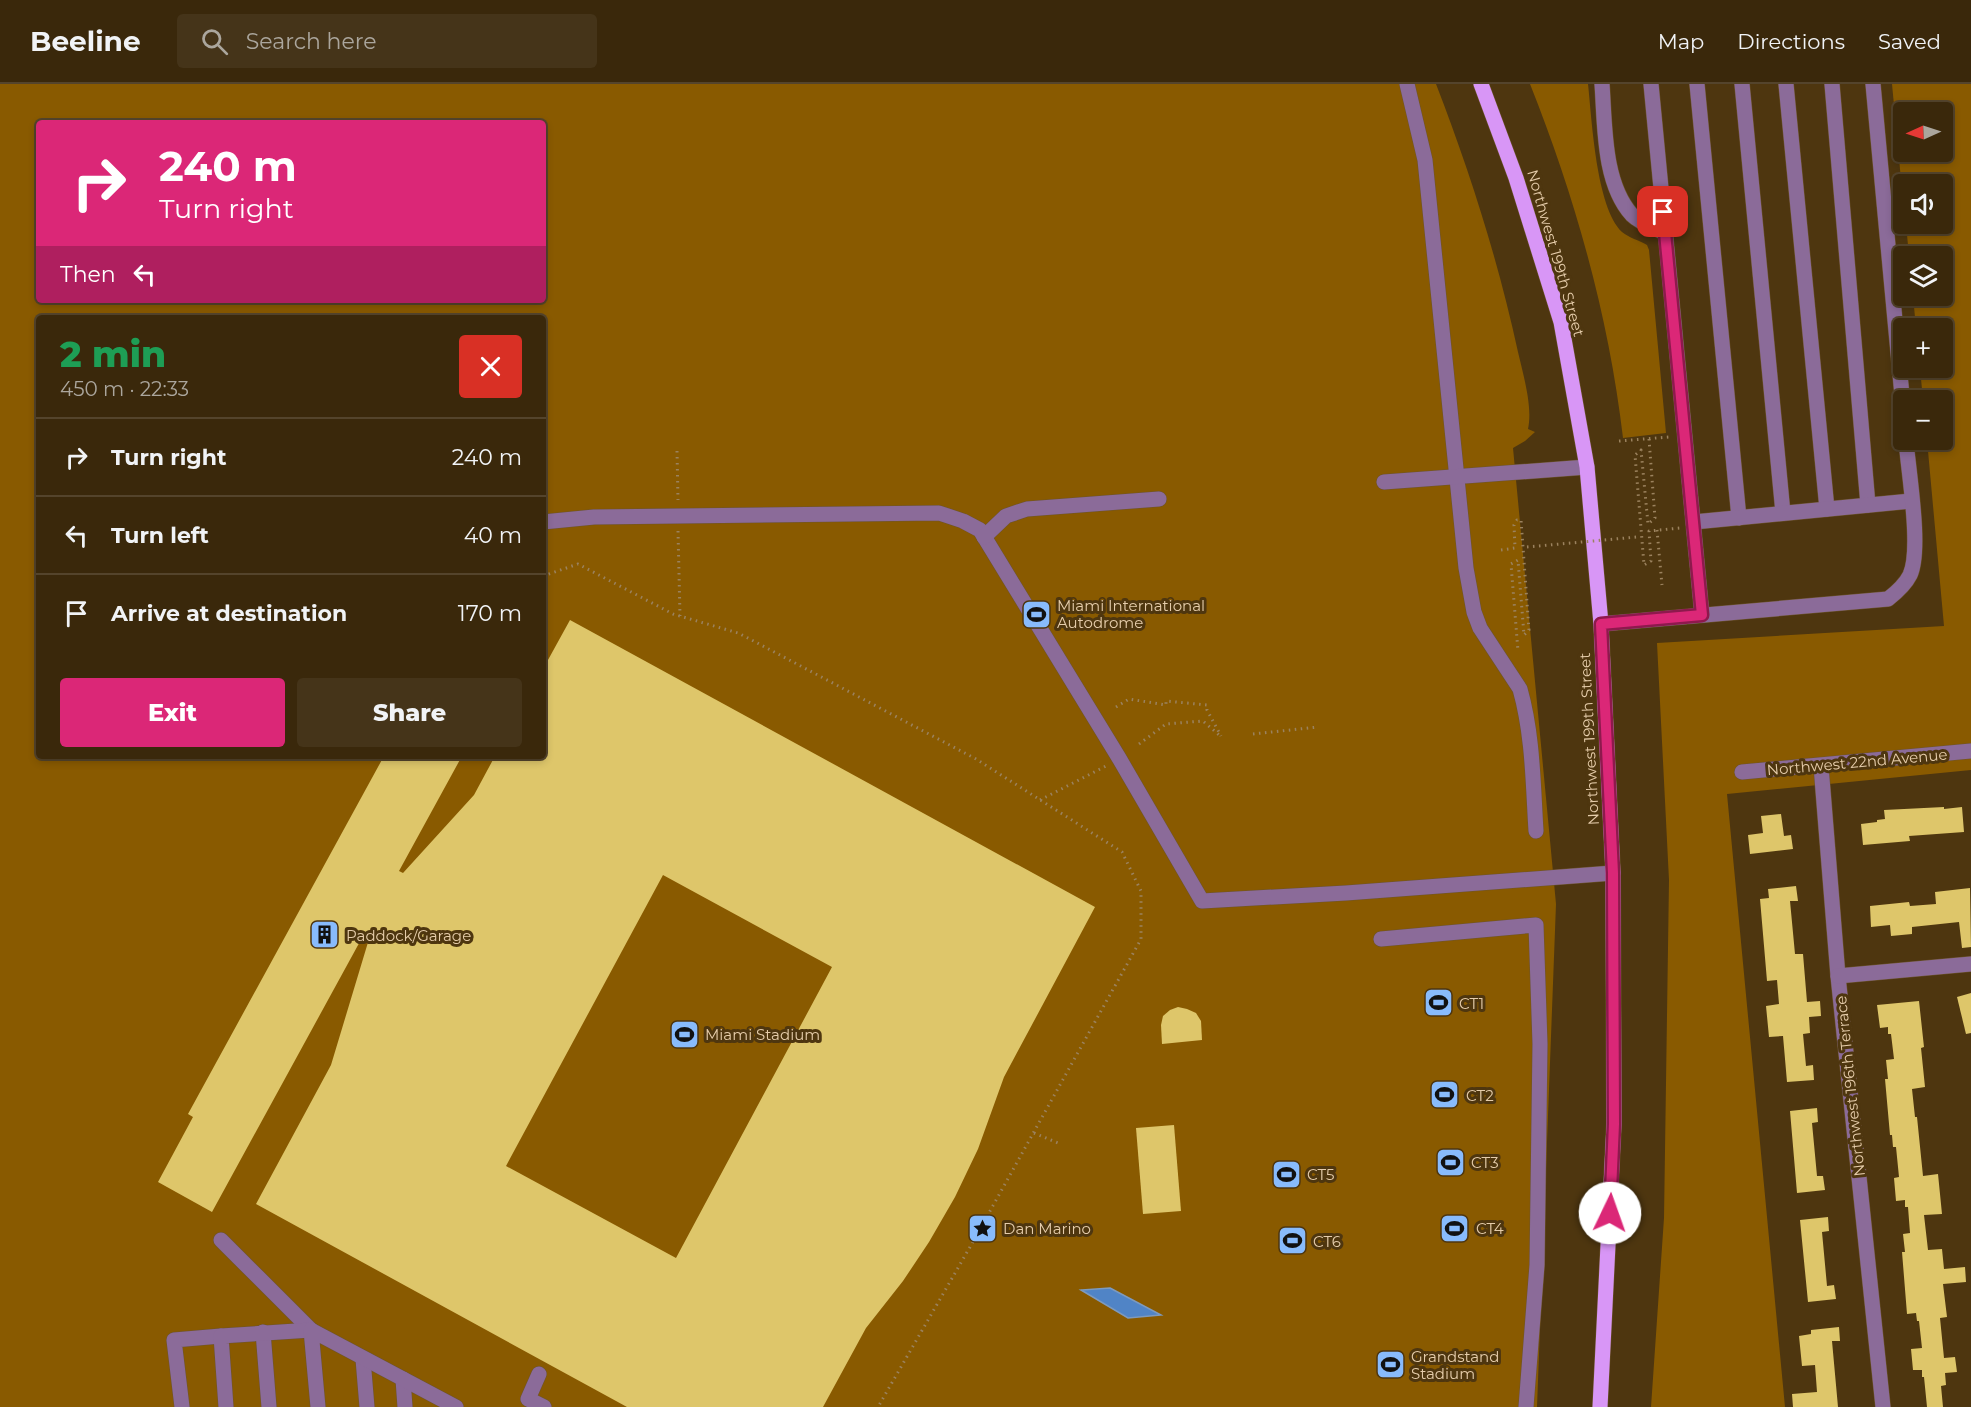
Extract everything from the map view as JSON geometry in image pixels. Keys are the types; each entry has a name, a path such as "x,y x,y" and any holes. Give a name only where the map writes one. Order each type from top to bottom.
{"main road":[{"name":"Northwest 199th Street","path":"1481,84 1516,178 1561,322 1587,467 1601,624 1613,873 1614,1124 1600,1407"}],"street":[{"path":"1407,84 1425,160 1466,568 1474,612 1480,628 1520,689 1527,718 1536,831"},
{"path":"1602,84 1609,164 1620,198 1634,217 1665,233"},
{"path":"1651,84 1665,233 1687,525 1702,615"},
{"path":"1697,84 1739,518"},
{"path":"1742,84 1783,513"},
{"path":"1786,84 1827,509"},
{"path":"1832,84 1868,505"},
{"path":"1873,84 1901,390"},
{"path":"1601,624 1888,599 1901,588 1910,573 1915,546 1907,450"},
{"path":"1384,482 1587,467"},
{"path":"984,537 1006,516 1027,509 1159,499"},
{"path":"1687,525 1911,501"},
{"path":"546,522 594,517 939,513 963,521 980,530 1119,758 1202,901 1346,893 1613,873"},
{"name":"Northwest 22nd Avenue","path":"1742,772 1971,751"},
{"name":"Northwest 196th Terrace","path":"1821,765 1838,976 1883,1407"},
{"path":"1381,939 1536,925 1539,1044 1537,1265 1526,1407"},
{"path":"1838,976 1971,964"},
{"path":"221,1240 311,1330 453,1406"},
{"path":"182,1407 174,1340 311,1330"},
{"path":"311,1330 318,1407"},
{"path":"263,1332 269,1407"},
{"path":"221,1336 226,1407"},
{"path":"363,1359 367,1407"},
{"path":"539,1374 528,1399 544,1407"},
{"path":"403,1379 405,1407"}],"path":[{"path":"1619,441 1671,436"},
{"path":"1649,439 1655,518 1648,524 1641,450 1635,455 1644,565 1651,561 1649,531 1687,525"},
{"path":"677,451 678,502"},
{"path":"1501,550 1515,548 1514,525 1517,520 1521,520 1525,547 1529,630 1524,635 1518,560 1511,564 1518,651"},
{"path":"678,529 680,616"},
{"path":"1657,530 1662,585"},
{"path":"1525,547 1640,536"},
{"path":"546,575 578,564 673,614 738,633 976,759 1122,852 1141,891 1141,939 878,1407"},
{"path":"1116,707 1129,699 1166,705 1166,701 1207,705 1207,710 1221,736 1203,721 1166,724 1139,744"},
{"path":"1253,734 1318,727"},
{"path":"1040,800 1108,765"},
{"path":"1034,1133 1058,1143"}],"shaded area":[{"name":"Miami International Autodrome","path":"0,84 1436,84 1472,183 1492,250 1527,390 1528,429 1535,432 1513,448 1556,904 1537,1407 0,1407"},
{"path":"1530,84 1588,84 1597,162 1606,203 1613,220 1622,232 1647,245 1649,250 1666,433 1623,438 1609,348 1588,258 1562,170"},
{"path":"1892,84 1971,84 1971,770 1727,794 1785,1407 1651,1407 1664,1218 1669,880 1657,643 1944,626 1928,450 1953,450 1953,390 1922,390 1921,378 1953,378 1953,318 1915,318 1914,306 1953,306 1953,246 1908,246 1907,234 1953,234 1953,174 1900,174 1899,162 1953,162 1953,102 1894,102"}],"water":[{"path":"1110,1288 1161,1315 1128,1318 1081,1290"}],"building":[{"name":"Miami Stadium","path":"570,620 1095,907 1004,1077 978,1149 955,1197 903,1281 866,1328 823,1407 627,1407 256,1204 331,1065 369,939 363,936 212,1212 158,1182 193,1117 188,1114 382,759 460,759 399,871 403,873 474,795 493,759 546,759 546,664","holes":["663,875 832,967 676,1258 506,1166"]},
{"path":"1944,807 1944,809 1962,807 1964,832 1909,836 1910,841 1863,845 1861,824 1885,819 1884,810"},
{"path":"1781,814 1784,836 1791,835 1793,849 1750,854 1748,835 1763,833 1761,816"},
{"path":"1796,886 1798,901 1790,901 1795,954 1803,954 1807,1002 1820,1001 1821,1016 1809,1017 1810,1033 1803,1034 1806,1066 1813,1065 1814,1080 1787,1082 1783,1036 1769,1037 1766,1006 1779,1004 1777,980 1767,981 1760,899 1769,898 1768,889"},
{"path":"1970,888 1971,947 1962,948 1959,922 1912,927 1912,934 1891,936 1890,925 1871,927 1870,906 1909,902 1910,906 1936,904 1935,892"},
{"path":"1971,993 1971,1033 1966,1034 1957,997"},
{"path":"1919,1001 1925,1087 1912,1089 1915,1117 1917,1117 1923,1176 1938,1174 1942,1214 1924,1215 1928,1250 1942,1249 1944,1269 1965,1267 1966,1282 1943,1284 1947,1317 1940,1318 1944,1358 1955,1357 1957,1372 1945,1373 1946,1385 1941,1386 1943,1407 1927,1407 1922,1370 1913,1370 1911,1349 1922,1348 1916,1313 1907,1314 1902,1252 1905,1252 1903,1234 1910,1233 1908,1207 1905,1207 1905,1200 1896,1201 1894,1178 1899,1177 1896,1147 1893,1147 1892,1135 1890,1135 1885,1079 1888,1079 1886,1060 1894,1059 1891,1034 1888,1034 1888,1027 1880,1028 1877,1005"},
{"path":"1178,1007 1196,1013 1201,1021 1202,1040 1162,1044 1163,1016"},
{"path":"1817,1108 1818,1122 1812,1123 1817,1176 1823,1176 1825,1190 1797,1193 1790,1111"},
{"path":"1174,1125 1181,1211 1143,1214 1136,1128"},
{"path":"1828,1217 1829,1231 1822,1232 1827,1286 1834,1285 1836,1299 1808,1302 1800,1220"},
{"path":"1839,1327 1840,1341 1832,1341 1838,1407 1793,1407 1792,1394 1817,1392 1815,1365 1802,1366 1799,1336 1811,1334 1811,1330"}],"place":[{"name":"Miami International Autodrome","path":"1036,614"},
{"name":"Paddock/Garage","path":"325,935"},
{"name":"CT1","path":"1438,1003"},
{"name":"Miami Stadium","path":"684,1034"},
{"name":"CT2","path":"1445,1095"},
{"name":"CT3","path":"1450,1162"},
{"name":"CT5","path":"1286,1174"},
{"name":"Dan Marino","path":"982,1228"},
{"name":"CT4","path":"1455,1228"},
{"name":"CT6","path":"1292,1241"},
{"name":"Grandstand Stadium","path":"1390,1365"}],"route":[{"path":"1610,1213 1614,1124 1613,873 1601,624 1702,615 1663,212"}]}
